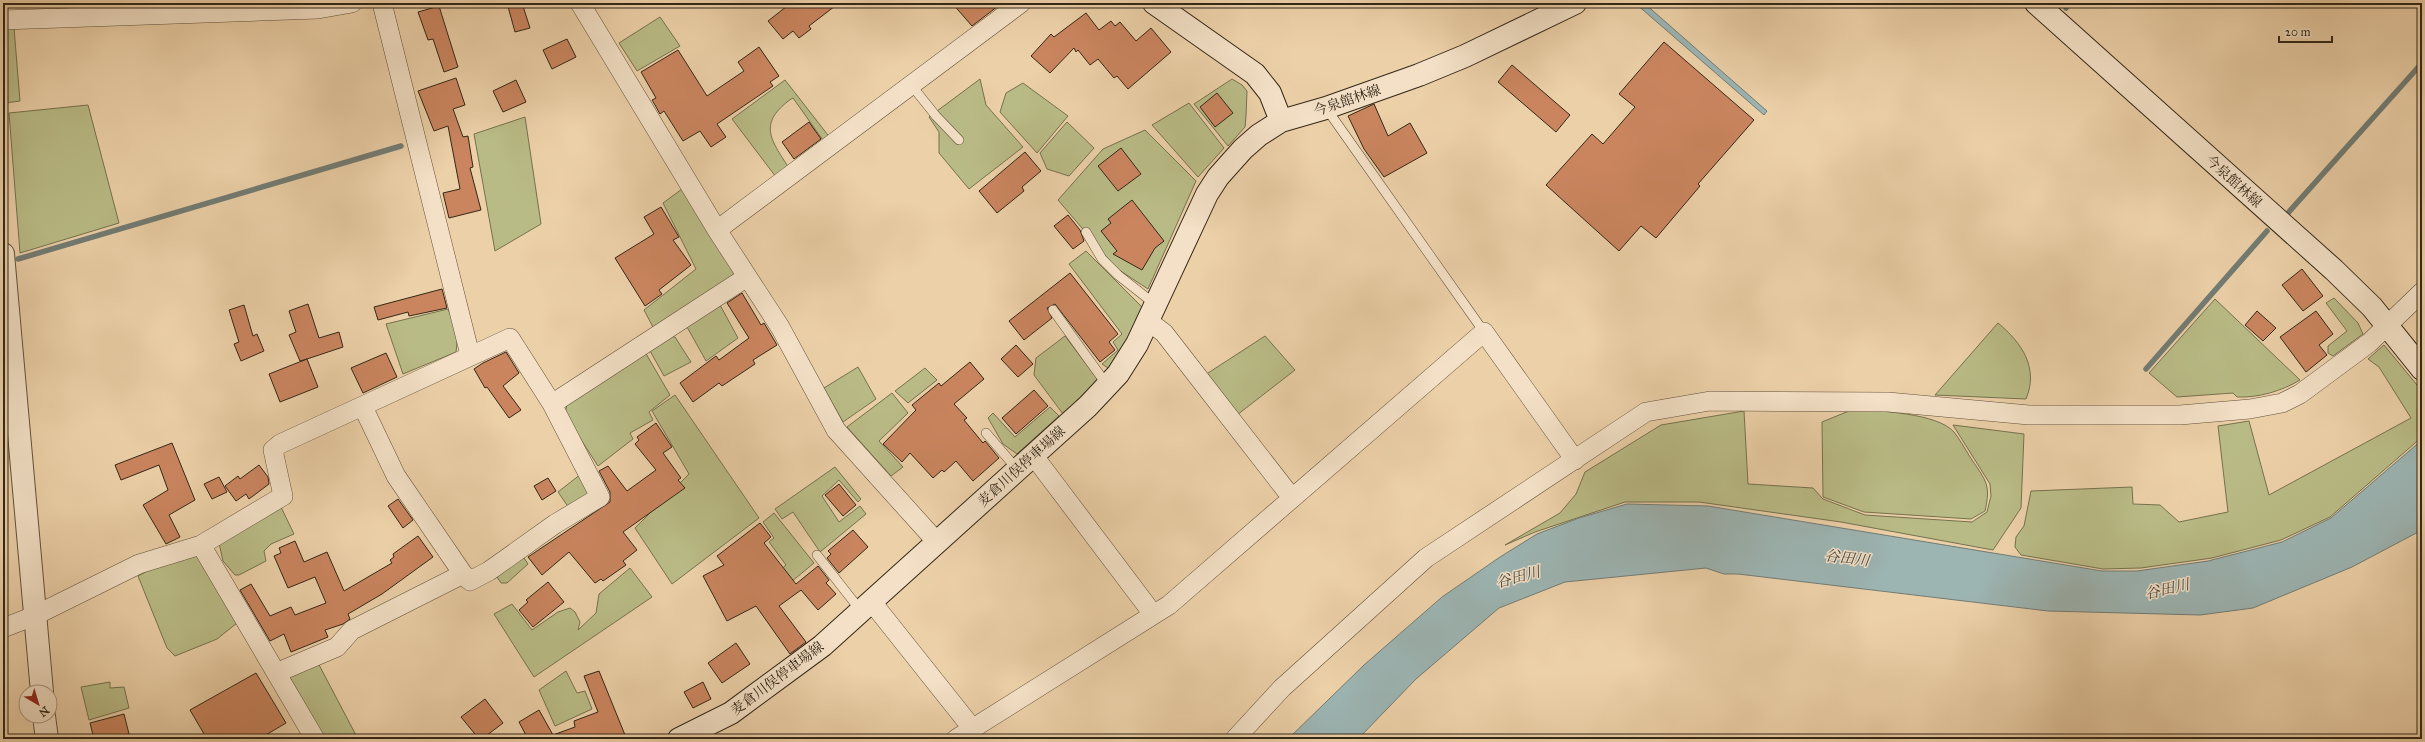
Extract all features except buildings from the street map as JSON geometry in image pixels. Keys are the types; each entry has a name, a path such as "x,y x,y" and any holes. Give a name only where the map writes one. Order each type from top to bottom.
{"main road":[{"path":"1154,3 1255,74 1270,93 1281,121"},
{"name":"今泉館林線","path":"1281,121 1326,108 1465,56 1575,3"},
{"name":"今泉館林線","path":"2036,3 2334,270 2389,327 2422,369"},
{"name":"麦倉川俣停車場線","path":"679,739 709,725 756,696 822,646 936,541 1088,406 1118,374 1137,344 1207,194 1218,177 1243,149 1259,135 1281,121"},
{"path":"4,267 41,684"},
{"path":"45,724 47,739"}],"street":[{"path":"3,20 318,9 352,3"},
{"path":"382,3 470,355"},
{"path":"580,3 717,230 780,327 836,430 936,541"},
{"path":"717,230 912,86 1020,3"},
{"path":"552,404 747,277"},
{"path":"1235,739 1282,688 1426,558 1646,412 1710,401 1888,402 2029,415 2180,415 2250,409 2282,403 2300,394 2389,327 2422,292"},
{"path":"1152,313 1164,333 1292,498"},
{"path":"956,739 1184,593 1484,332 1575,460"},
{"path":"3,628 34,616 139,564 201,545 283,496 273,450 280,444 363,407 470,355 510,338 552,404 600,497 555,524 489,571 470,581 462,574 396,476 363,407"},
{"path":"1033,455 1153,614"},
{"path":"201,545 315,739"},
{"path":"276,673 338,647 352,630 462,574"},
{"path":"866,606 972,728"}],"lane":[{"path":"912,86 936,116 960,140"},
{"path":"1326,108 1484,332"},
{"path":"1086,232 1102,259 1152,313"},
{"path":"1053,310 1108,385"},
{"path":"986,433 1017,469"},
{"path":"817,555 866,606"}],"green space":[{"path":"660,17 680,46 637,71 619,43"},
{"path":"8,27 14,28 20,101 5,103 3,31"},
{"path":"980,79 986,105 1023,147 969,189 939,153 939,132 929,117"},
{"path":"1232,79 1242,85 1247,91 1246,116 1245,127 1228,146 1194,104"},
{"path":"785,80 831,139 825,143 793,98 791,99 774,116 771,124 770,132 773,140 789,168 776,177 732,119"},
{"path":"1023,83 1068,116 1037,153 1000,112 1006,93"},
{"path":"1189,103 1224,148 1198,177 1152,125"},
{"path":"88,105 119,223 20,253 9,113"},
{"path":"525,117 541,224 495,251 474,134"},
{"path":"1067,122 1094,148 1069,176 1047,169 1040,153"},
{"path":"1145,130 1196,181 1148,289 1116,268 1058,200 1103,149"},
{"path":"682,189 735,274 654,329 644,310 696,269 663,203"},
{"path":"1086,251 1143,308 1128,340 1108,368 1102,364 1118,350 1113,342 1122,334 1069,264"},
{"path":"2334,298 2358,323 2363,334 2333,356 2328,353 2328,346 2347,331 2326,303"},
{"path":"2215,299 2300,380 2278,390 2261,395 2237,397 2233,393 2177,397 2149,373"},
{"path":"720,305 738,338 706,361 687,327"},
{"path":"448,309 458,334 456,352 403,374 386,324"},
{"path":"1998,323 2014,339 2026,357 2029,367 2030,388 2026,399 1935,395"},
{"path":"670,336 675,337 691,362 664,376 649,349"},
{"path":"1065,336 1098,380 1063,414 1034,375 1036,358"},
{"path":"1265,336 1295,370 1237,415 1205,375"},
{"path":"2384,345 2422,391 2422,437 2330,517 2281,540 2212,558 2141,568 2103,569 2021,555 2015,547 2016,537 2024,526 2031,491 2132,487 2133,504 2160,505 2179,522 2228,512 2218,426 2249,421 2269,495 2411,418 2379,367 2368,359"},
{"path":"645,352 670,395 649,412 653,420 630,433 633,439 598,466 565,415 567,403"},
{"path":"858,367 876,399 843,422 824,388"},
{"path":"925,368 937,380 908,403 895,391"},
{"path":"892,393 908,413 879,441 903,467 891,476 847,427"},
{"path":"675,395 759,518 672,584 635,528 689,474 652,411"},
{"path":"1050,407 1059,416 1017,454 1003,444 988,418 993,413 1015,437"},
{"path":"1854,409 1892,412 1921,417 1946,426 1954,432 1986,484 1987,502 1985,511 1971,519 1864,512 1823,497 1822,422"},
{"path":"1744,411 1748,484 1813,488 1823,499 1865,515 1972,522 1987,512 1991,496 1990,484 1953,425 2024,434 2021,508 1993,550 1841,522 1699,502 1625,502 1535,532 1505,545 1560,513 1576,494 1585,472 1661,425"},
{"path":"835,467 861,499 858,502 839,480 822,496 839,522 860,506 866,514 820,552 793,512 782,519 775,509"},
{"path":"581,474 594,493 569,508 558,492"},
{"path":"280,505 294,534 271,544 264,551 266,561 239,575 235,575 223,561 219,543"},
{"path":"774,513 814,563 785,587 775,575 786,565 769,542 774,538 763,522"},
{"path":"197,555 237,623 217,639 175,656 167,648 138,576 159,565"},
{"path":"522,555 528,564 507,583 501,583 495,574"},
{"path":"630,568 652,597 534,677 494,614 512,604 532,630 558,612 570,608 575,612 580,622 578,630 596,613 599,594"},
{"path":"317,661 358,739 325,739 289,676"},
{"path":"566,671 577,693 585,691 592,709 555,726 539,690"},
{"path":"110,682 110,688 124,687 129,708 89,720 81,687"}],"water":[{"path":"1635,3 1644,3 1767,111 1764,115"},
{"name":"谷田川","path":"2422,440 2422,530 2352,567 2253,608 2200,615 2048,611 1738,574 1724,574 1706,568 1565,582 1499,608 1416,679 1358,739 1288,739 1364,665 1442,597 1500,557 1537,534 1579,518 1627,504 1708,506 2102,571 2137,571 2208,561 2282,542 2331,518"}],"waterway":[{"path":"2066,8 2070,3"},
{"path":"2288,213 2422,63"},
{"path":"18,259 401,146"},
{"path":"2146,369 2267,231"}]}
